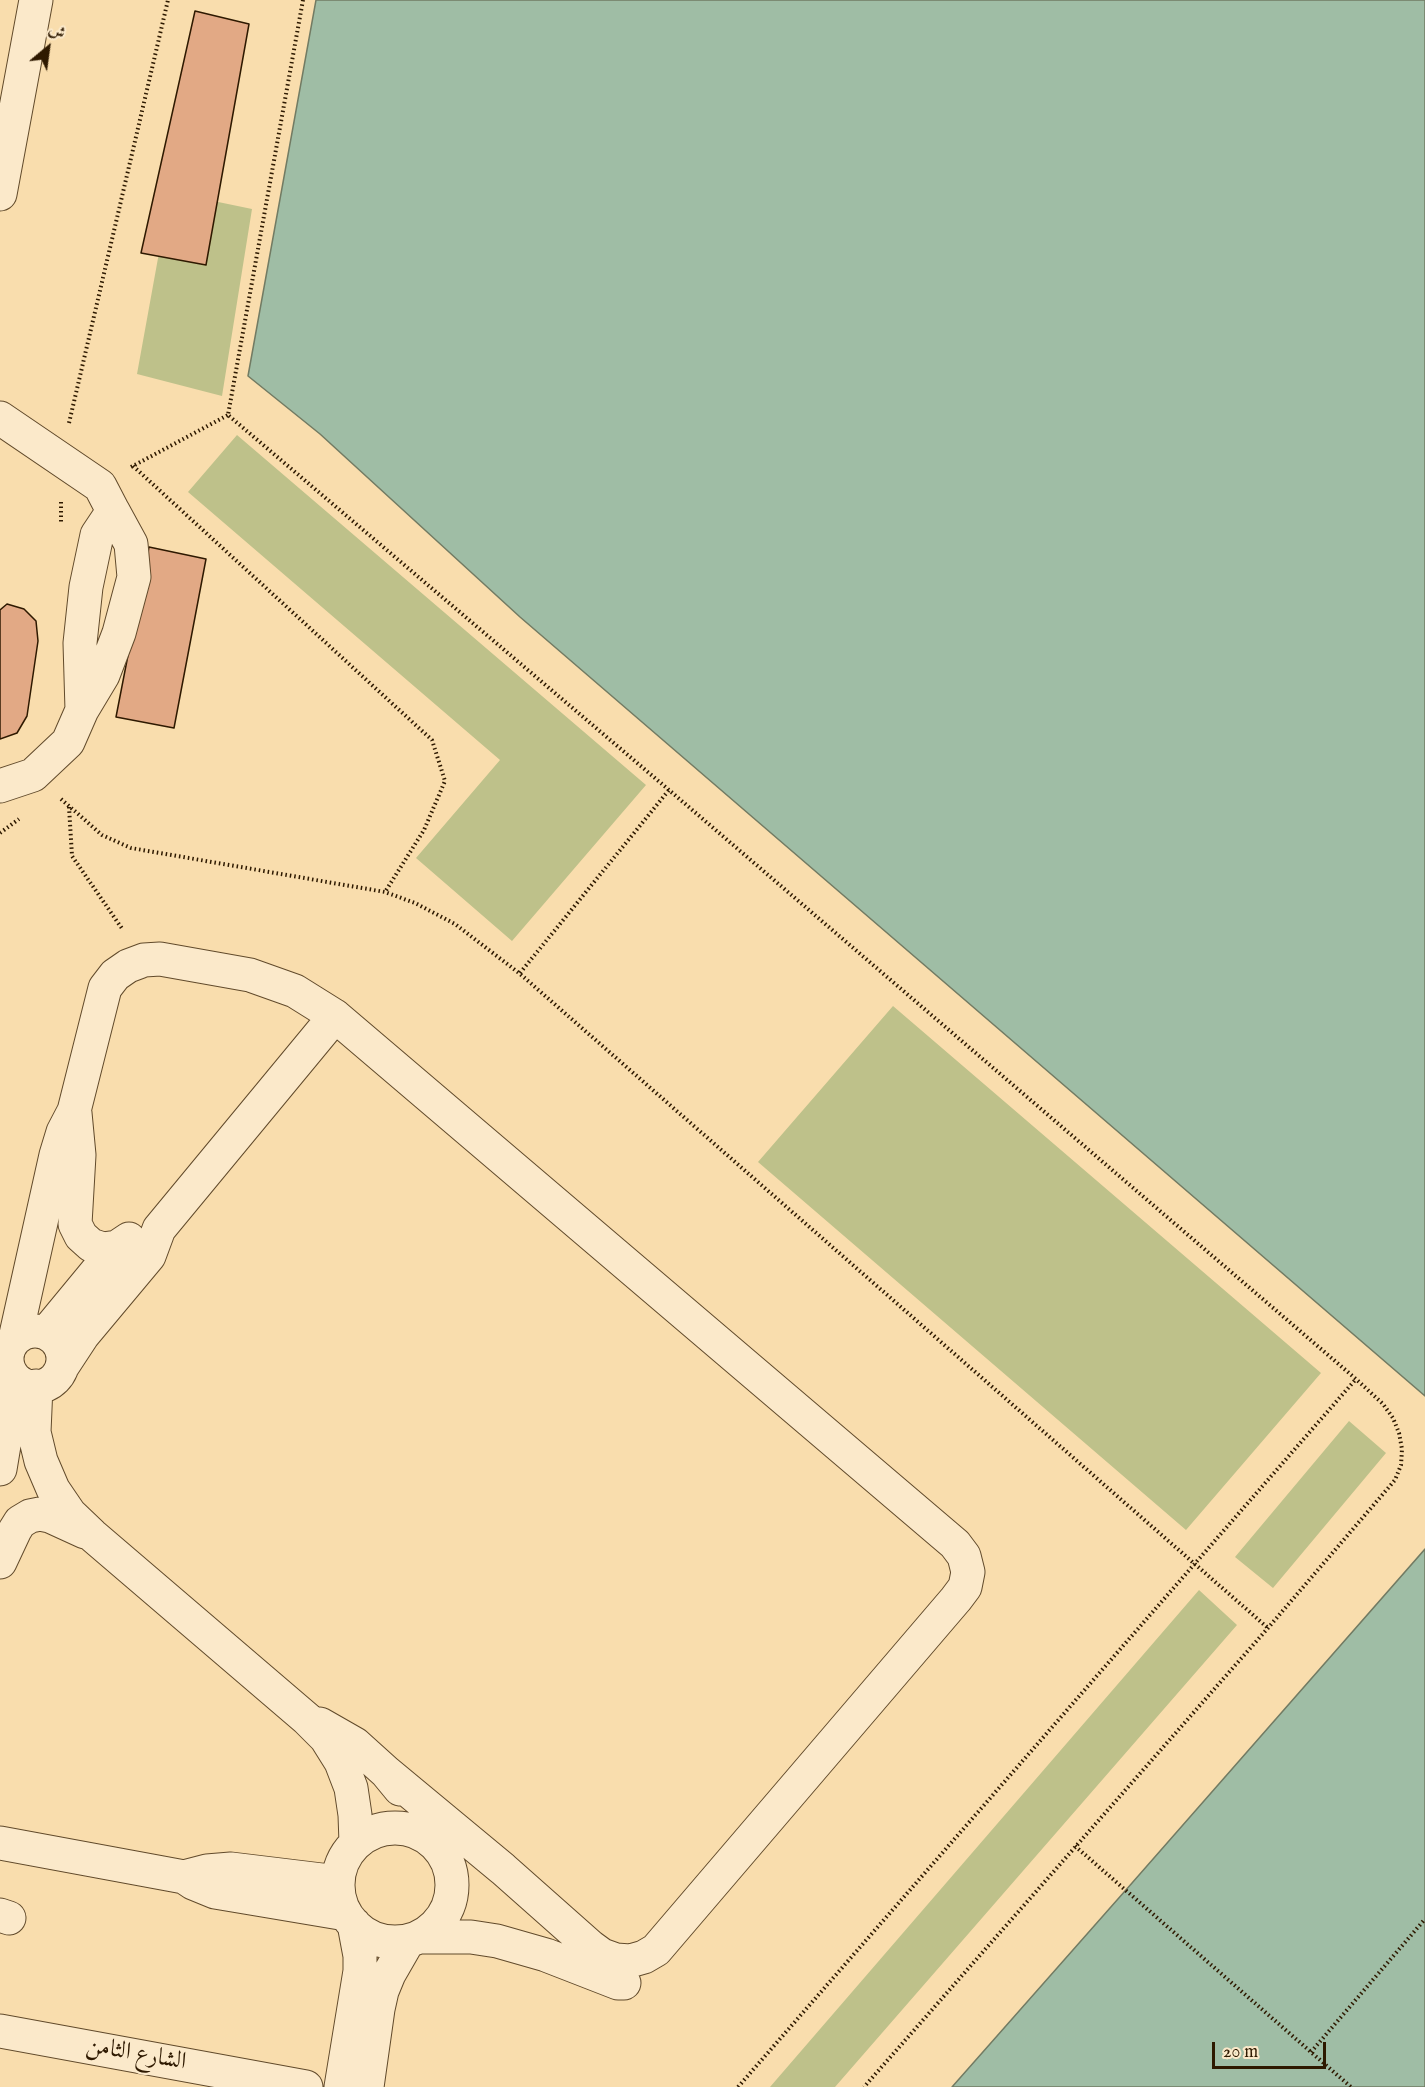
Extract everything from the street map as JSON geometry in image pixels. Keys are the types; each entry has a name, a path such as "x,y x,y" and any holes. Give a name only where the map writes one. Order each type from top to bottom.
{"street":[{"path":"0,194 33,14 51,0"},
{"path":"0,418 61,459 107,498 131,544 134,577 119,633 103,675 82,710 68,742 16,780"},
{"path":"82,710 80,643 86,588 107,498"},
{"path":"38,1378 9,1370 7,1359 9,1348 15,1339 56,1155 63,1132 74,1111 105,988 115,975 128,966 144,960 160,959 250,975 295,991 335,1016 955,1545 964,1556 968,1572 965,1587 956,1599 656,1950 630,1961 616,1960 591,1947 503,1869 340,1734 308,1719"},
{"path":"0,1469 38,1378 83,1335 149,1256 159,1229 335,1016"},
{"path":"74,1111 79,1155 75,1224 81,1236 91,1245 103,1249 117,1247"},
{"path":"46,1333 117,1247 136,1235 159,1229"},
{"path":"15,1339 35,1330 46,1333 61,1347 63,1357 38,1378 34,1432 41,1461 53,1489 70,1514 92,1535 308,1719 326,1738 341,1762 351,1788 356,1843"},
{"path":"0,1563 20,1522 30,1516 40,1514 50,1516 92,1535"},
{"path":"367,2087 378,2009 389,1974 414,1939 434,1928 445,1916 451,1900 453,1884 450,1868 443,1853 431,1840 411,1805 386,1772"},
{"path":"341,2087 360,1971 360,1956 350,1919 341,1903 338,1882 341,1867 347,1854 356,1843 373,1832 393,1828 413,1831 431,1840"},
{"path":"0,1843 184,1877 215,1892 350,1919 365,1934 379,1940 393,1942 463,1936 497,1941 546,1955 618,1983 630,1984 641,1980 650,1972 655,1962 656,1950"},
{"path":"184,1877 207,1871 231,1869 338,1882"},
{"name":"الشارع الثامن","path":"0,2031 306,2087"},
{"path":"0,2052 84,2046"}],"path":[{"path":"64,533 61,523 61,459 168,0"},
{"path":"228,415 303,0"},
{"path":"107,498 132,466 228,415"},
{"path":"228,415 1356,1379 1383,1404 1400,1433 1401,1465 1395,1480 1268,1628 864,2087"},
{"path":"132,466 432,740 445,781 424,830 385,892"},
{"path":"16,780 69,806 102,835 131,848 385,892 415,903 455,924 519,973 1268,1628"},
{"path":"0,833 26,815 16,780"},
{"path":"519,973 669,790"},
{"path":"69,806 72,856 144,960"},
{"path":"738,2087 1356,1379"},
{"path":"1075,1846 1351,2087"},
{"path":"1311,2052 1425,1919"}],"green space":[{"path":"170,192 252,209 222,396 137,374"},
{"path":"237,435 646,785 512,941 416,858 500,760 188,492"},
{"path":"893,1006 1321,1373 1186,1530 758,1162"},
{"path":"1349,1421 1386,1453 1273,1588 1235,1557"},
{"path":"1199,1590 1237,1625 835,2087 770,2087"}],"shaded area":[{"path":"316,0 1425,0 1425,1396 520,617 320,434 248,376"},
{"path":"1425,1549 1425,2087 952,2087 1125,1891"}],"building":[{"path":"195,11 249,24 206,265 141,253"},
{"path":"149,547 206,559 174,728 116,717"},
{"path":"7,604 24,609 36,621 38,641 27,716 17,733 0,739 0,610"}]}
